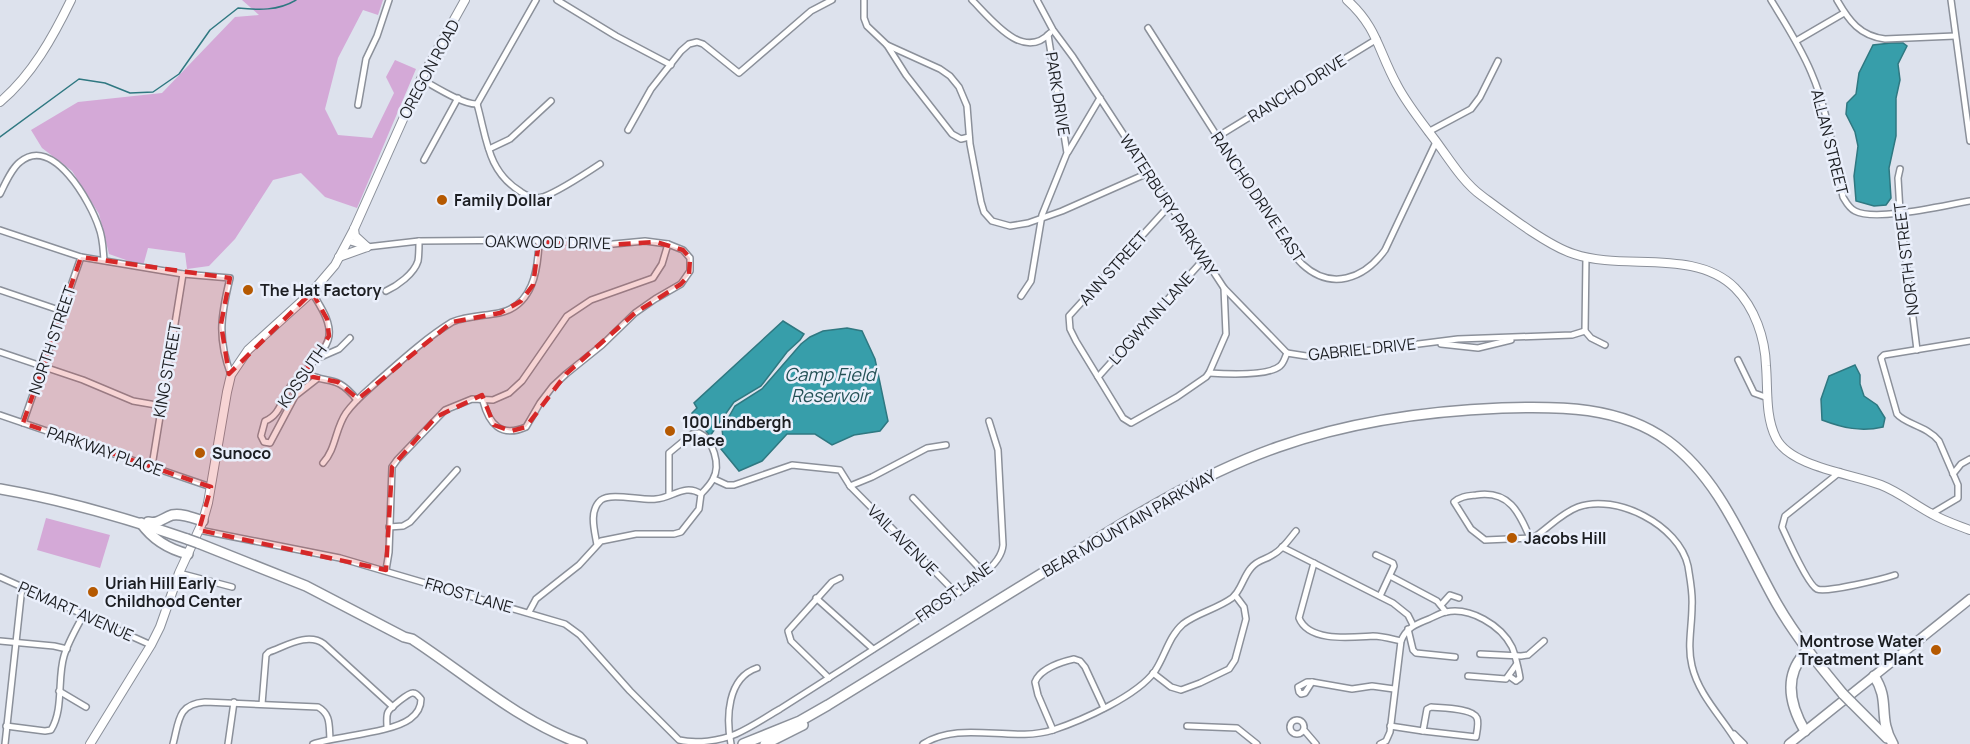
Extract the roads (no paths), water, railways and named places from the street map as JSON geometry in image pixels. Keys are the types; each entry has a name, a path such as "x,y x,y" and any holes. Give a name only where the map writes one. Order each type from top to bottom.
{"highway":[{"name":"BEAR MOUNTAIN PARKWAY","path":"743,744 821,710 1120,524 1232,465 1298,440 1346,428 1416,415 1493,408 1559,408 1603,413 1626,419 1648,429 1679,450 1716,493 1741,534 1787,620 1841,695"},
{"name":"BEAR MOUNTAIN PARKWAY","path":"765,744 837,706 1098,544 1208,482 1266,457 1319,440 1389,425 1460,416 1531,413 1595,417 1632,428 1660,442 1690,469 1714,500 1775,612 1804,654 1886,744"},
{"path":"0,483 17,492"},
{"path":"0,489 140,522 306,586 404,638 513,715 568,744"},
{"path":"0,496 17,492"},
{"path":"140,522 156,523 182,515 201,525"},
{"path":"167,518 165,526 175,535"},
{"path":"140,522 147,532 161,543 188,554"},
{"path":"161,543 159,537 162,530"},
{"path":"404,638 412,639 530,720 582,744"},
{"path":"1804,654 1794,668 1791,690 1793,707 1805,731"},
{"path":"1874,676 1884,694 1885,728 1893,744"},
{"name":"BEAR MOUNTAIN PARKWAY","path":"1849,704 1893,744"},
{"path":"1874,726 1880,721 1883,712"}],"main road":[{"path":"1789,744 1970,599"}],"street":[{"path":"0,102 34,64 56,31 71,0"},
{"path":"358,105 364,65 389,0"},
{"name":"OREGON ROAD","path":"231,375 248,350 312,292 339,257 354,229 421,79 465,0"},
{"path":"536,0 477,104 493,163 508,183 532,197 543,196 600,164"},
{"path":"557,0 670,65"},
{"path":"628,130 640,105 685,46 697,42 703,44 739,73 810,11 832,0"},
{"path":"864,0 864,18 867,26 887,45 906,75 952,134 961,139 969,137"},
{"path":"972,0 1020,42 1035,43 1044,39 1050,32"},
{"name":"WATERBURY PARKWAY","path":"1037,0 1050,32 1100,99 1224,288 1226,334 1209,373 1177,397 1133,423"},
{"name":"ALLAN STREET","path":"1770,0 1796,40 1811,72 1826,115 1845,201 1855,211 1861,213 1885,214 1970,201"},
{"path":"1837,0 1844,13 1860,31 1875,38 1956,36"},
{"path":"1951,0 1970,141"},
{"path":"1349,1 1368,22 1396,84 1428,132 1472,188 1555,245 1575,255 1629,263 1692,266 1711,271 1728,282 1744,298 1757,324 1766,363 1773,430 1780,444 1804,461 1882,485 1931,514 1970,530"},
{"path":"1796,40 1844,13"},
{"name":"RANCHO DRIVE EAST","path":"1148,28 1288,247 1300,262 1316,274 1339,279 1363,272 1381,254 1436,142"},
{"name":"PARK DRIVE","path":"1021,296 1031,281 1045,204 1067,153 1050,32"},
{"name":"RANCHO DRIVE","path":"1217,137 1377,39"},
{"path":"887,45 940,69 954,80 967,106 969,137 981,202 987,217 992,220 1010,226 1041,219 1148,173"},
{"path":"1428,132 1471,109 1480,97 1498,62"},
{"path":"421,79 458,98 477,104"},
{"path":"424,160 458,98"},
{"path":"1067,153 1100,99"},
{"path":"489,149 510,139 551,101"},
{"path":"0,194 15,168 25,159 41,156 56,162 70,176 93,215 103,245 104,260"},
{"name":"NORTH STREET","path":"1900,169 1898,178 1900,212 1917,350"},
{"name":"ANN STREET","path":"1133,423 1123,418 1098,377 1070,329 1069,316 1170,205"},
{"path":"354,229 358,241 367,247"},
{"path":"0,230 81,257 183,274 230,278 221,324 226,362 231,375 226,392 211,487 201,525 179,573 152,645 90,744"},
{"name":"OAKWOOD DRIVE","path":"348,241 367,247 419,241 573,241 592,246 633,241 668,244"},
{"path":"386,291 414,269 418,260 419,241"},
{"path":"323,463 331,454 342,420 357,400 405,357 452,321 501,313 521,300 533,285 539,241"},
{"path":"386,570 389,552 392,467 397,460 445,410 472,399 483,401 504,396 516,388 561,324 582,305 653,278 662,264 668,244 687,254 691,262 689,275 681,284 655,298 635,313 602,345 566,374 540,403 526,427 511,431 494,425 487,416 483,401"},
{"path":"339,257 367,247"},
{"name":"NORTH STREET","path":"23,423 81,257"},
{"path":"1586,257 1585,331 1591,338 1605,345"},
{"name":"LOGWYNN LANE","path":"1098,377 1204,259"},
{"name":"KING STREET","path":"152,466 183,274"},
{"path":"1209,373 1229,375 1271,370 1282,364 1287,353 1224,288"},
{"path":"0,290 62,311"},
{"name":"KOSSUTH","path":"312,292 328,326 326,344 291,386 274,418 266,421 261,436 264,442 270,443 294,396 318,378"},
{"name":"GABRIEL DRIVE","path":"1287,353 1324,356 1469,338 1572,335 1585,331"},
{"name":"GABRIEL DRIVE","path":"1436,343 1478,348 1521,337"},
{"path":"315,359 339,349 350,338"},
{"path":"1931,514 1959,496 1958,485 1935,436 1897,414 1881,358 1884,355 1970,340"},
{"path":"0,352 100,386 133,401 162,406"},
{"path":"1738,360 1754,393 1768,398"},
{"path":"304,372 318,378 338,382 357,400"},
{"name":"PARKWAY PLACE","path":"0,416 211,487"},
{"name":"FROST LANE","path":"201,525 386,570 566,624 580,635 630,691 679,740 687,744 700,744 730,736 759,722 956,593 984,573 1000,556 1003,545 998,450 990,421"},
{"path":"529,612 536,599 579,565 597,545 606,539 681,532 699,509 701,494 714,479 716,465 712,446 702,434 692,434 669,453 669,495"},
{"name":"VAIL AVENUE","path":"850,486 927,448 946,445"},
{"path":"1953,474 1961,464 1970,459"},
{"name":"VAIL AVENUE","path":"714,479 727,485 734,485 792,465 840,470 850,486 956,593"},
{"path":"389,527 403,526 410,522 457,470"},
{"path":"1840,472 1783,520 1782,527 1808,579 1814,587 1823,590 1877,581 1895,575"},
{"path":"597,545 593,514 597,504 603,498 611,496 655,499 689,490 701,494"},
{"path":"1530,538 1512,505 1504,498 1489,493 1461,497 1454,502 1471,528 1485,540 1530,538 1536,536 1568,512 1592,504 1609,504 1625,508 1654,521 1666,530 1684,553 1687,564 1692,599 1690,654 1697,681 1703,694 1744,744"},
{"path":"913,498 984,573"},
{"path":"923,744 932,738 955,734 1026,735 1053,730 1104,708 1138,689 1153,673 1174,634 1181,626 1235,595 1252,567 1260,560 1276,553 1296,531"},
{"path":"1282,548 1380,596 1403,610 1411,627 1413,650 1416,653 1455,657"},
{"path":"1376,555 1393,563 1394,569 1380,596"},
{"path":"1314,563 1299,618 1305,626 1331,638 1375,636 1401,641"},
{"path":"179,573 232,587"},
{"path":"1390,576 1437,601 1446,612"},
{"name":"PEMART AVENUE","path":"0,577 152,645"},
{"path":"829,678 788,636 790,627 816,598 831,582 840,579"},
{"path":"5,744 22,587"},
{"path":"1153,673 1171,687 1181,690 1229,669 1235,660 1246,619 1244,607 1235,595"},
{"path":"1441,605 1450,595 1459,598"},
{"path":"816,598 873,649"},
{"path":"1380,744 1389,737 1401,641 1411,627 1446,612 1466,612 1488,623 1506,638 1514,655 1519,670 1519,681 1514,681 1509,676"},
{"path":"6,726 51,730 54,725 64,656 84,614"},
{"path":"262,704 266,655 305,639 314,639 324,644 393,707"},
{"path":"0,641 67,649"},
{"path":"1480,654 1528,654 1544,641"},
{"path":"1053,730 1035,682 1041,673 1062,663 1074,659 1084,664 1104,708"},
{"path":"1468,676 1501,679 1509,676 1516,665"},
{"path":"731,744 730,705 733,691 743,676 757,668"},
{"path":"1312,682 1352,689 1372,686 1394,689"},
{"path":"59,692 86,707"},
{"path":"313,744 387,728 411,718 419,710 421,699 413,692 393,707 388,715 387,728"},
{"path":"173,744 179,718 187,707 197,702 318,707 328,717 330,739"},
{"path":"228,744 234,702"},
{"path":"1390,726 1423,732 1476,737 1478,719 1468,710 1431,707 1427,709 1423,732"},
{"path":"1187,726 1190,728 1237,728 1257,744"},
{"path":"1304,729 1316,744"},
{"path":"1734,734 1738,744"}],"water":[{"path":"1903,43 1907,46 1898,64 1900,80 1896,98 1896,136 1889,168 1891,198 1886,205 1874,206 1856,201 1854,176 1858,146 1855,132 1846,114 1847,103 1856,94 1859,73 1873,45"},
{"name":"Camp Field Reservoir","path":"783,321 804,334 761,386 734,402 710,436 692,413 697,408 694,403"},
{"name":"Camp Field Reservoir","path":"847,328 862,331 875,359 888,421 880,431 854,435 832,445 815,434 787,434 762,461 739,471 721,449 724,446 722,429 735,406 762,389 801,344 810,337 823,331"},
{"path":"1855,365 1860,375 1864,396 1877,405 1885,418 1883,427 1852,428 1822,420 1821,399 1829,376"}],"waterway":[{"path":"0,137 79,79 105,83 130,93 153,92 179,74 210,30 238,8 275,8 296,0"}],"place":[{"name":"Family Dollar","path":"442,200"},
{"name":"The Hat Factory","path":"248,290"},
{"name":"100 Lindbergh Place","path":"670,431"},
{"name":"Sunoco","path":"200,453"},
{"name":"Jacobs Hill","path":"1512,538"},
{"name":"Uriah Hill Early Childhood Center","path":"93,592"},
{"name":"Montrose Water Treatment Plant","path":"1936,650"}]}
